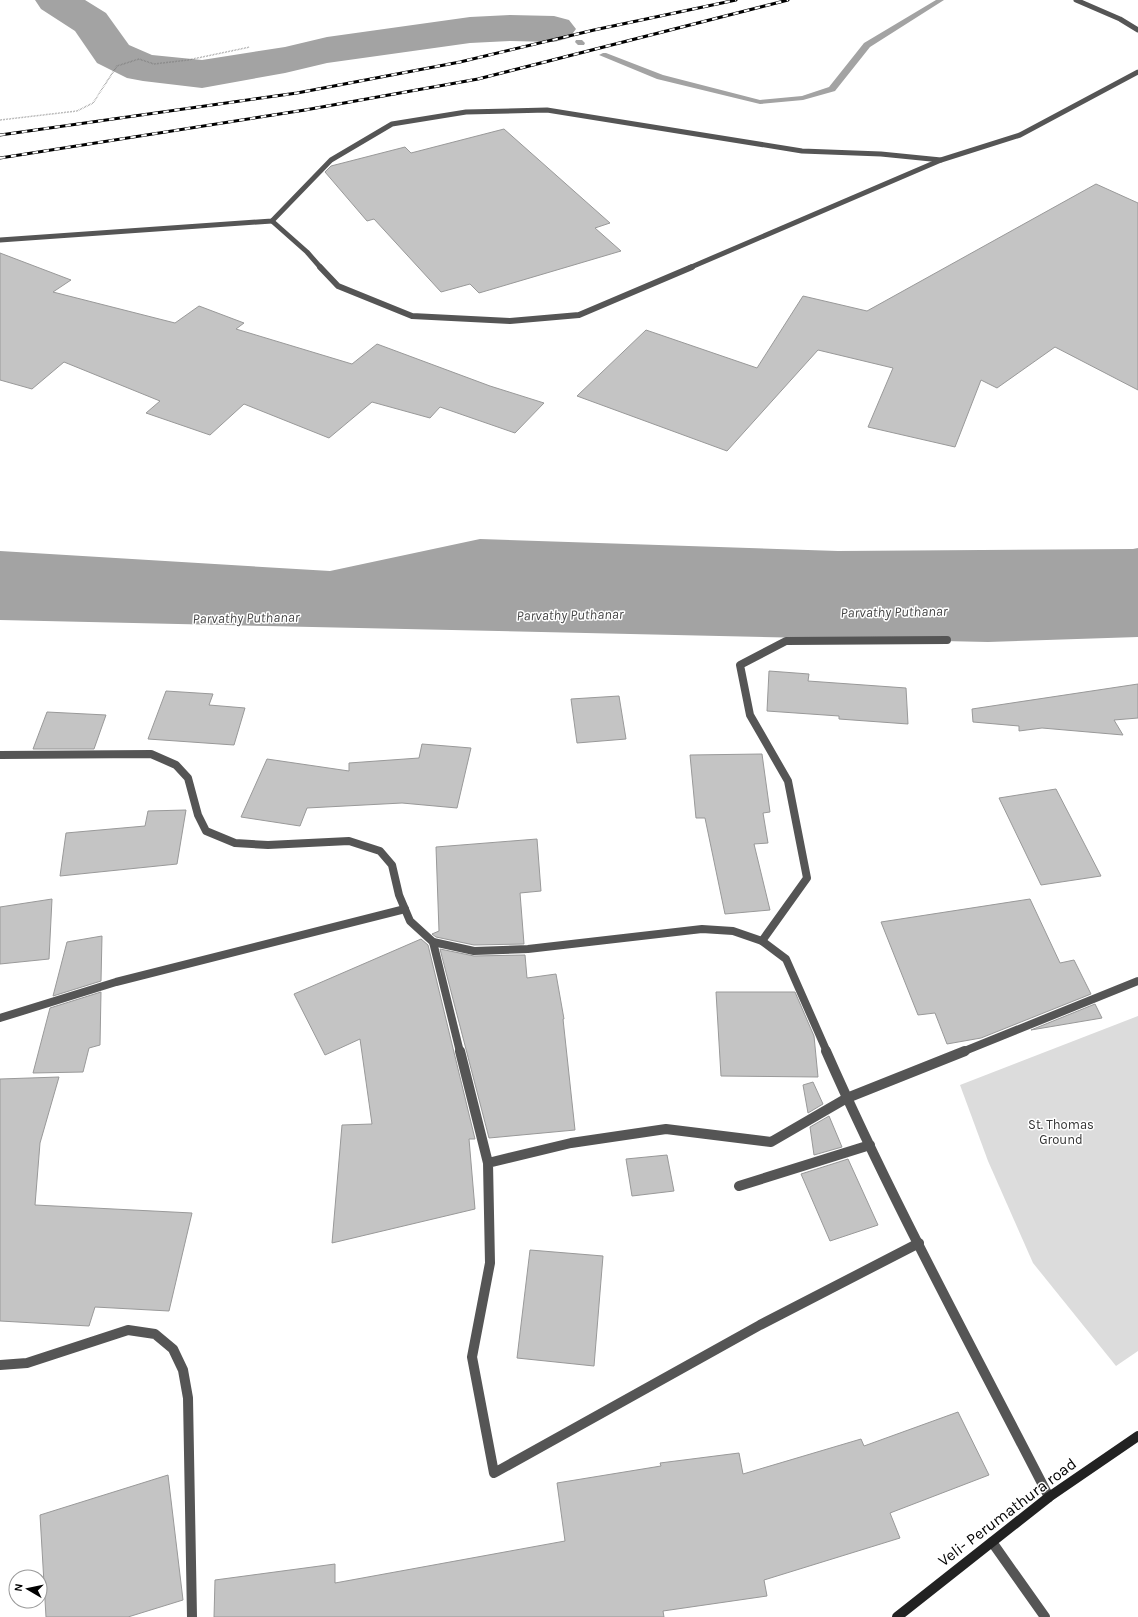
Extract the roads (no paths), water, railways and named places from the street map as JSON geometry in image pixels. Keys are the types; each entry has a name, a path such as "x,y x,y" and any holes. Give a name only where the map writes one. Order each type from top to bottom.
{"main road":[{"name":"Veli- Perumathura road","path":"897,1617 1049,1497 1138,1436"}],"street":[{"path":"1076,0 1120,19 1138,30"},
{"path":"272,221 307,252 338,286 412,316 510,321 579,315 941,160 1020,135 1138,72"},
{"path":"0,240 272,221 331,160 392,124 466,112 547,110 802,150 881,154 941,160"},
{"path":"762,941 807,878 788,781 750,715 740,665 786,641 947,640"},
{"path":"0,755 151,754 176,764 188,778 198,815 206,831 235,843 268,845 349,841 380,851 392,865 399,895 410,920 433,942 474,952 528,950 702,929 733,932 762,941 786,959 847,1098 870,1146 1049,1497"},
{"path":"0,1018 116,982 332,928 405,908"},
{"path":"433,942 488,1163 490,1263 472,1357 494,1473 760,1325 919,1243"},
{"path":"488,1163 572,1143 666,1129 771,1142 847,1098 1138,981"},
{"path":"739,1186 870,1146"},
{"path":"0,1365 27,1363 128,1330 155,1334 173,1349 183,1370 188,1398 192,1617"},
{"path":"992,1542 1045,1617"}],"water":[{"name":"Parvathy Puthanar","path":"480,539 838,551 1138,548 1138,637 988,642 0,620 0,551 330,571"}],"waterway":[{"path":"56,0 91,22 113,54 143,68 202,74 285,60 327,50 470,30 510,28 554,29"},
{"path":"603,55 660,77 760,102 803,98 832,89 867,45 941,0"},
{"path":"554,29 558,31"}],"railway":[{"path":"0,135 297,93 460,62 594,30 736,0"},
{"path":"0,158 305,110 478,79 788,0"}],"park label":[{"name":"St. Thomas Ground","path":"1061,1132"}]}
